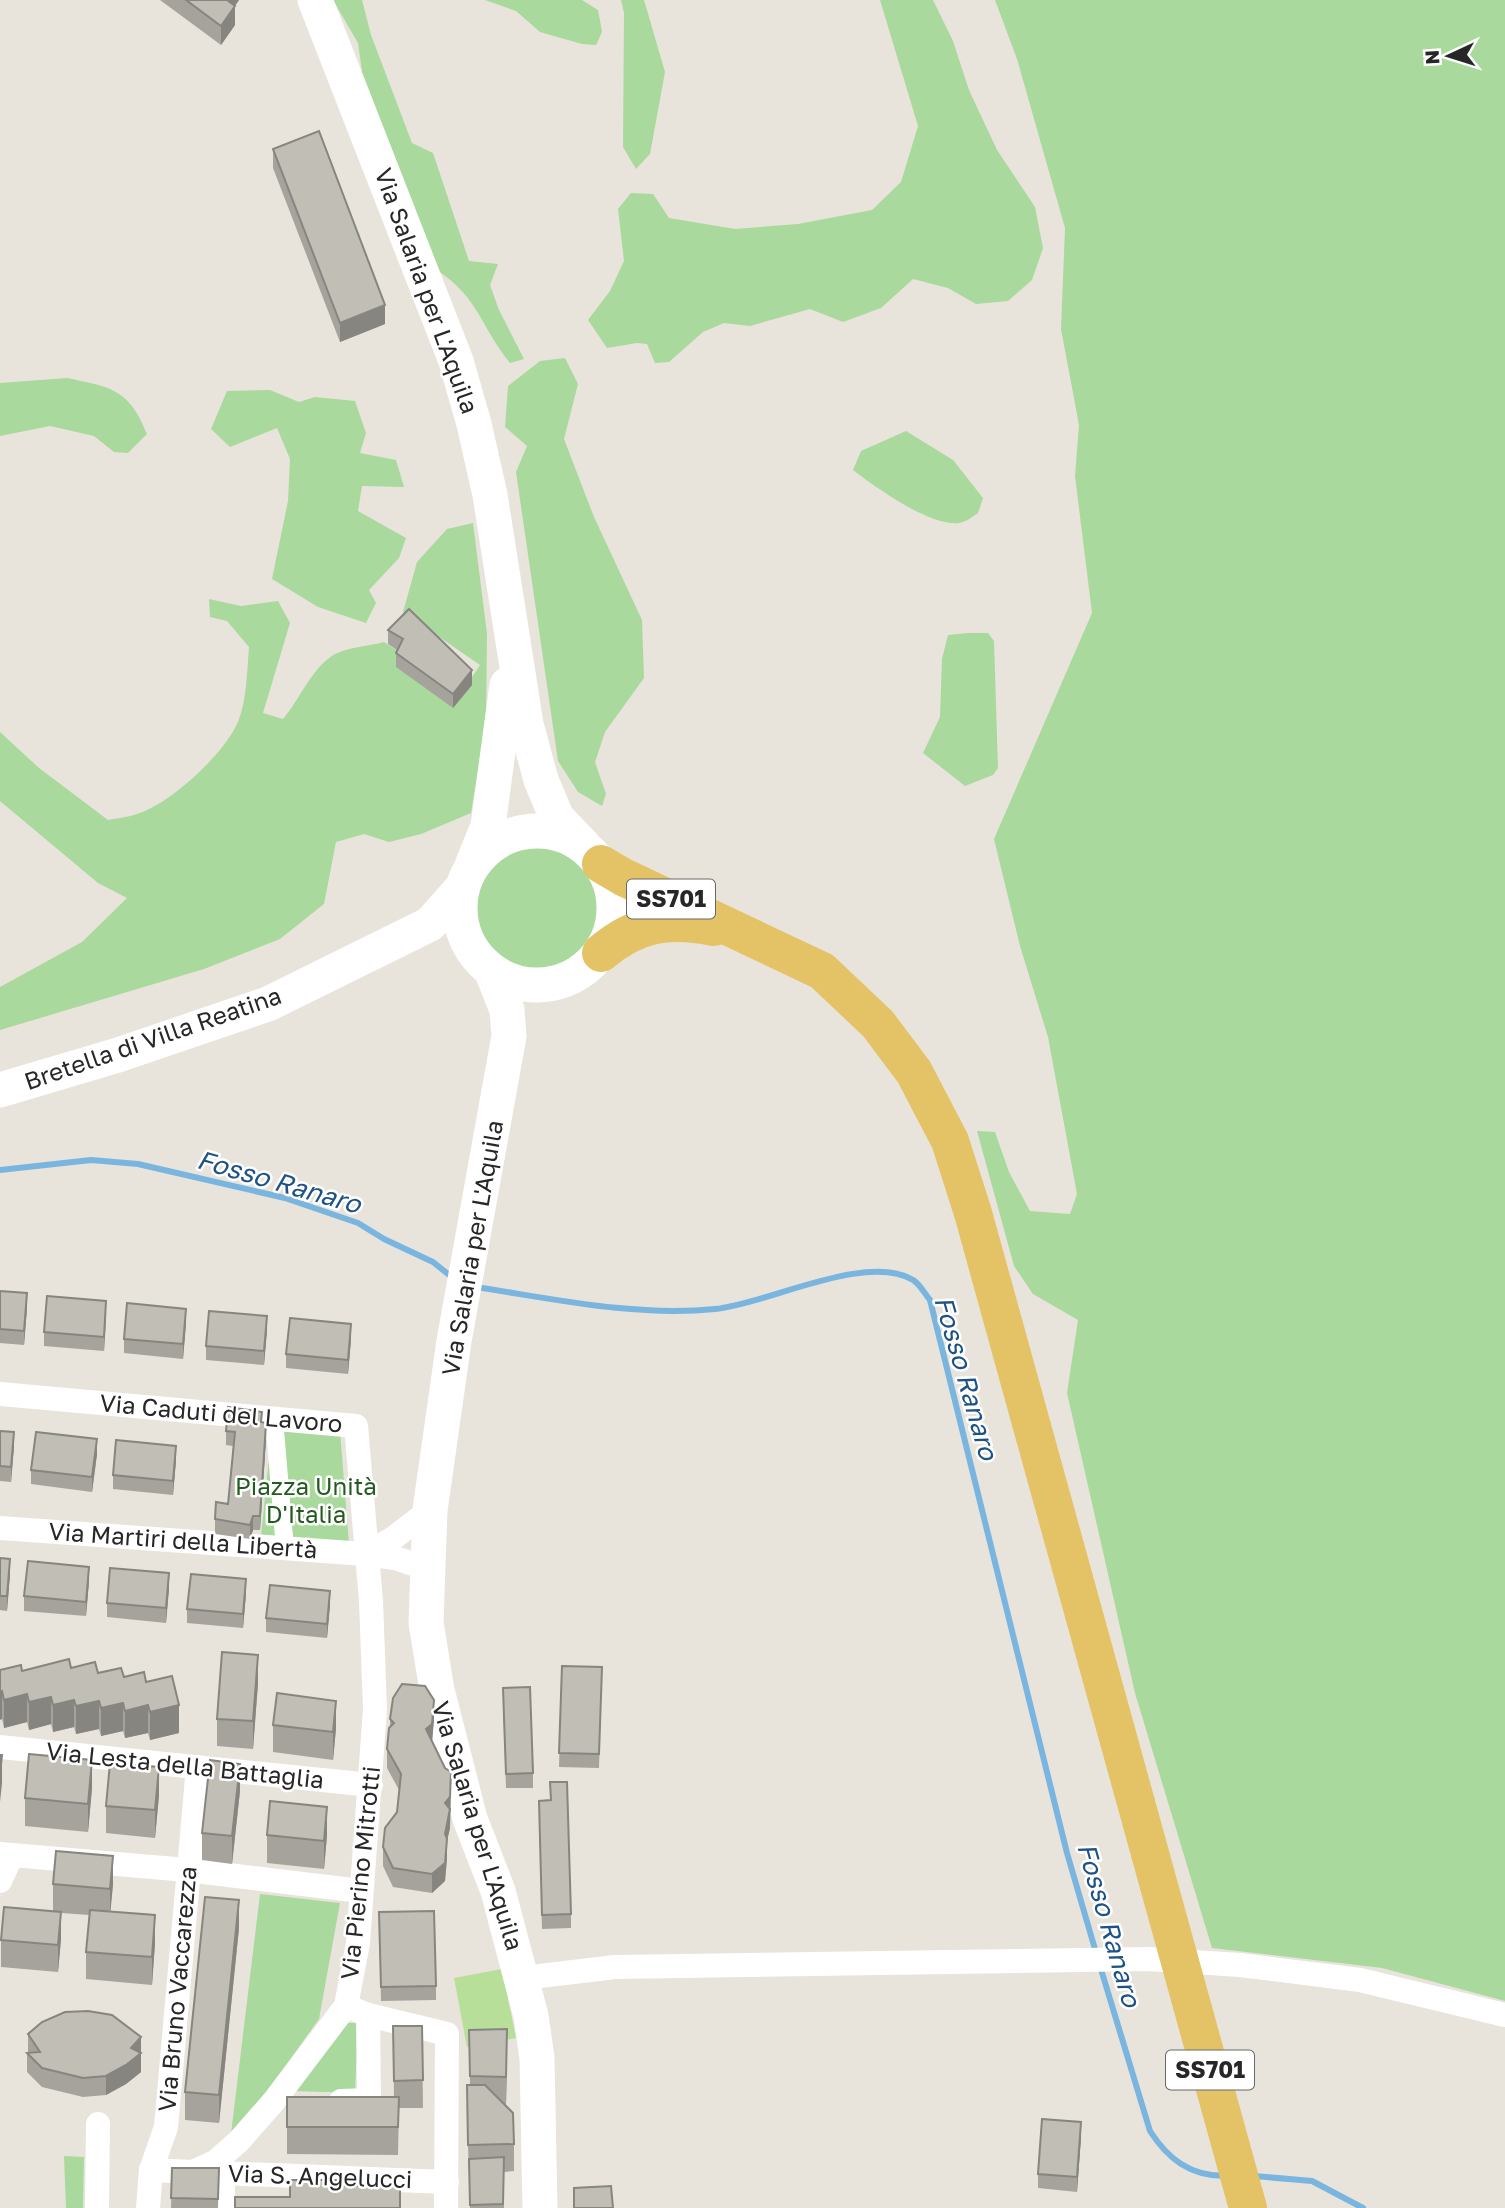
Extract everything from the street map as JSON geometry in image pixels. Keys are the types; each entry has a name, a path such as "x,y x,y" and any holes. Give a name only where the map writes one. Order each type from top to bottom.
{"highway":[{"name":"SS701","path":"592,855 740,933 822,971 878,1024 914,1072 950,1141 977,1227 1243,2188"},
{"name":"SS701","path":"601,953 623,934 645,925 709,926 740,933"}],"main road":[{"name":"Via Salaria per L'Aquila","path":"315,0 456,361 487,483 513,633"},
{"path":"381,947 434,940 483,962 512,982 535,986 558,983 582,972 601,953 611,932 615,909 612,885 592,855 557,818 541,780 526,724 513,633"},
{"path":"483,962 463,932 460,910 468,876 488,827 500,755 513,633"},
{"path":"468,876 490,846 536,830 560,834 592,855"},
{"name":"Bretella di Villa Reatina","path":"0,1090 118,1055 268,1004 430,924 468,876"},
{"name":"Via Salaria per L'Aquila","path":"483,962 507,1010 505,1070 454,1341 430,1510 426,1623 437,1690 470,1819 498,1891 523,1978 537,2058 540,2208"},
{"name":"Via Salaria per L'Aquila","path":"505,1070 527,1014 558,983"}],"street":[{"name":"Via Caduti del Lavoro","path":"0,1394 356,1426 365,1554"},
{"path":"276,1419 285,1549"},
{"path":"365,1554 430,1510"},
{"name":"Via Martiri della Libertà","path":"0,1528 365,1554"},
{"path":"365,1554 395,1558 426,1568"},
{"name":"Via Pierino Mitrotti","path":"193,2172 215,2162 286,2101 357,2011 361,1891 375,1709 371,1601 365,1554"},
{"name":"Via Lesta della Battaglia","path":"0,1747 371,1785"},
{"name":"Via Bruno Vaccarezza","path":"148,2208 151,2170 166,2126 198,1767"},
{"path":"0,1881 6,1855 187,1870 361,1891"},
{"path":"523,1978 615,1967 1133,1959 1240,1965 1360,1980 1505,2015"},
{"path":"323,2101 369,2100 357,2011 447,2034 446,2208"},
{"path":"97,2208 98,2124"},
{"path":"151,2170 193,2172"},
{"name":"Via S. Angelucci","path":"193,2172 447,2182"},
{"path":"226,2174 226,2208"}],"green space":[{"path":"333,0 362,0 371,35 412,143 433,153 469,261 498,264 490,285 499,310 524,359 510,363 471,302 437,270 366,100 358,43"},
{"path":"485,0 582,0 598,10 602,32 596,45 582,44 540,32 516,11"},
{"path":"621,0 644,0 665,72 650,154 636,169 623,147 624,13"},
{"path":"880,0 933,0 953,41 969,90 997,150 1035,207 1043,248 1032,280 1008,301 976,304 948,288 913,279 881,308 843,322 810,309 750,326 724,323 703,332 669,362 655,363 647,344 607,348 588,320 610,291 624,261 618,209 631,193 653,194 669,218 735,229 798,224 872,210 901,182 918,126"},
{"path":"995,0 1505,0 1505,2001 1382,1968 1212,1948 1135,1693 1067,1393 1078,1320 1033,1294 1014,1266 977,1131 995,1132 1009,1172 1030,1211 1070,1214 1077,1194 1048,1037 1020,946 994,839 1092,613 1075,476 1079,425 1061,329 1065,228 1017,59"},
{"path":"565,358 578,384 564,439 594,517 642,620 644,678 605,732 595,762 606,794 602,806 578,792 558,761 516,472 527,446 505,427 508,386 540,361"},
{"path":"67,378 117,392 133,408 147,434 128,453 114,452 94,436 50,426 0,436 0,383"},
{"path":"270,390 299,402 315,397 355,401 366,433 360,453 396,460 404,487 362,486 358,511 406,538 399,558 369,590 376,603 366,623 318,607 272,579 288,501 290,459 277,428 230,447 211,429 227,391"},
{"path":"906,431 953,460 983,498 978,513 959,523 934,519 904,504 853,470 861,451"},
{"path":"473,523 487,634 486,721 471,813 421,834 389,842 364,834 336,842 324,904 280,939 204,969 0,1030 0,987 82,942 127,898 98,883 0,801 0,732 39,768 108,820 140,813 153,807 182,787 210,762 231,735 243,704 249,647 227,621 210,617 209,599 241,606 278,601 290,623 263,713 283,719 313,675 327,660 346,650 384,642 462,692 480,665 403,612 417,562 447,529"},
{"path":"988,633 994,641 998,768 993,775 965,786 923,753 940,717 942,659 948,635"},
{"path":"536,841 560,846 581,860 595,881 600,905 595,929 581,950 560,964 536,969 512,964 491,950 477,929 472,905 477,881 491,860 512,846"},
{"name":"Piazza Unità D'Italia","path":"272,1427 340,1431 349,1544 261,1537"},
{"path":"260,1894 340,1903 319,2019 241,2128 231,2134"},
{"path":"502,1969 516,2038 467,2047 454,1978"},
{"path":"346,2023 358,2023 355,2093 293,2091"},
{"path":"64,2156 84,2157 83,2208 66,2208"}],"building":[{"path":"186,0 227,0 235,6 221,26"},
{"path":"319,131 385,305 340,323 273,149"},
{"path":"409,609 472,670 453,694 396,653 403,639 388,630"},
{"path":"0,1291 27,1293 24,1331 0,1329"},
{"path":"47,1296 106,1301 104,1337 44,1332"},
{"path":"127,1303 186,1309 183,1344 124,1339"},
{"path":"209,1311 267,1316 264,1351 206,1346"},
{"path":"290,1318 351,1324 348,1360 286,1354"},
{"path":"228,1407 262,1412 261,1422 266,1423 260,1516 253,1516 250,1525 215,1519 216,1502 228,1504 235,1432 226,1431"},
{"path":"0,1431 14,1432 11,1467 0,1466"},
{"path":"36,1432 97,1439 92,1477 31,1470"},
{"path":"116,1440 176,1446 173,1481 113,1475"},
{"path":"0,1558 10,1559 7,1596 0,1596"},
{"path":"28,1561 89,1567 86,1602 24,1596"},
{"path":"110,1568 169,1573 166,1608 107,1603"},
{"path":"191,1574 246,1579 243,1614 187,1609"},
{"path":"270,1585 330,1591 327,1624 266,1618"},
{"path":"222,1652 258,1655 253,1721 217,1719"},
{"path":"69,1659 71,1668 95,1662 98,1673 121,1668 124,1677 144,1672 146,1682 172,1676 179,1705 150,1712 148,1705 125,1711 123,1703 101,1708 99,1701 76,1706 74,1700 53,1705 51,1697 29,1702 27,1694 4,1700 2,1691 0,1692 0,1670 21,1665 22,1671"},
{"path":"562,1666 602,1667 599,1754 559,1753"},
{"path":"402,1684 425,1686 434,1700 432,1724 426,1729 445,1768 451,1772 450,1797 445,1803 450,1809 445,1834 445,1863 432,1874 393,1868 383,1847 385,1828 397,1812 401,1774 387,1749 389,1728 394,1723 390,1719 393,1698"},
{"path":"530,1687 533,1773 506,1774 503,1688"},
{"path":"277,1693 336,1701 333,1732 273,1725"},
{"path":"29,1754 92,1760 88,1804 25,1798"},
{"path":"210,1760 240,1764 232,1836 202,1833"},
{"path":"110,1763 159,1767 155,1810 106,1806"},
{"path":"550,1782 567,1782 571,1914 542,1915 539,1801 551,1800"},
{"path":"270,1801 327,1807 324,1841 267,1835"},
{"path":"56,1851 113,1856 110,1889 53,1884"},
{"path":"205,1897 239,1900 219,2095 185,2092"},
{"path":"4,1907 61,1912 58,1945 1,1940"},
{"path":"90,1910 155,1915 152,1957 86,1952"},
{"path":"434,1911 436,1986 381,1987 379,1912"},
{"path":"88,2011 112,2015 141,2037 131,2048 141,2053 106,2076 83,2078 42,2068 27,2053 40,2052 28,2034 42,2022 65,2012"},
{"path":"393,2026 422,2026 423,2080 394,2081"},
{"path":"507,2029 506,2077 470,2076 469,2030"},
{"path":"467,2085 485,2085 513,2113 514,2144 468,2145"},
{"path":"287,2097 399,2097 398,2127 287,2127"},
{"path":"1042,2119 1081,2122 1077,2177 1038,2174"},
{"path":"504,2157 503,2204 470,2205 469,2159"},
{"path":"172,2168 219,2168 218,2199 171,2198"},
{"path":"290,2180 345,2180 345,2186 400,2186 400,2208 235,2208 235,2197 290,2197"},
{"path":"611,2186 613,2208 574,2208 574,2188"}],"waterway":[{"name":"Fosso Ranaro","path":"0,1170 91,1160 138,1164 285,1198 358,1223 384,1239 433,1262 453,1278"},
{"name":"Fosso Ranaro","path":"476,1287 595,1306 685,1311 737,1305 816,1282 870,1272 893,1273 917,1284 930,1300 1067,1853 1097,1956"},
{"name":"Fosso Ranaro","path":"1100,1966 1150,2131 1164,2150 1181,2164 1201,2173 1225,2176"},
{"name":"Fosso Ranaro","path":"1254,2176 1312,2181 1363,2208"}]}
